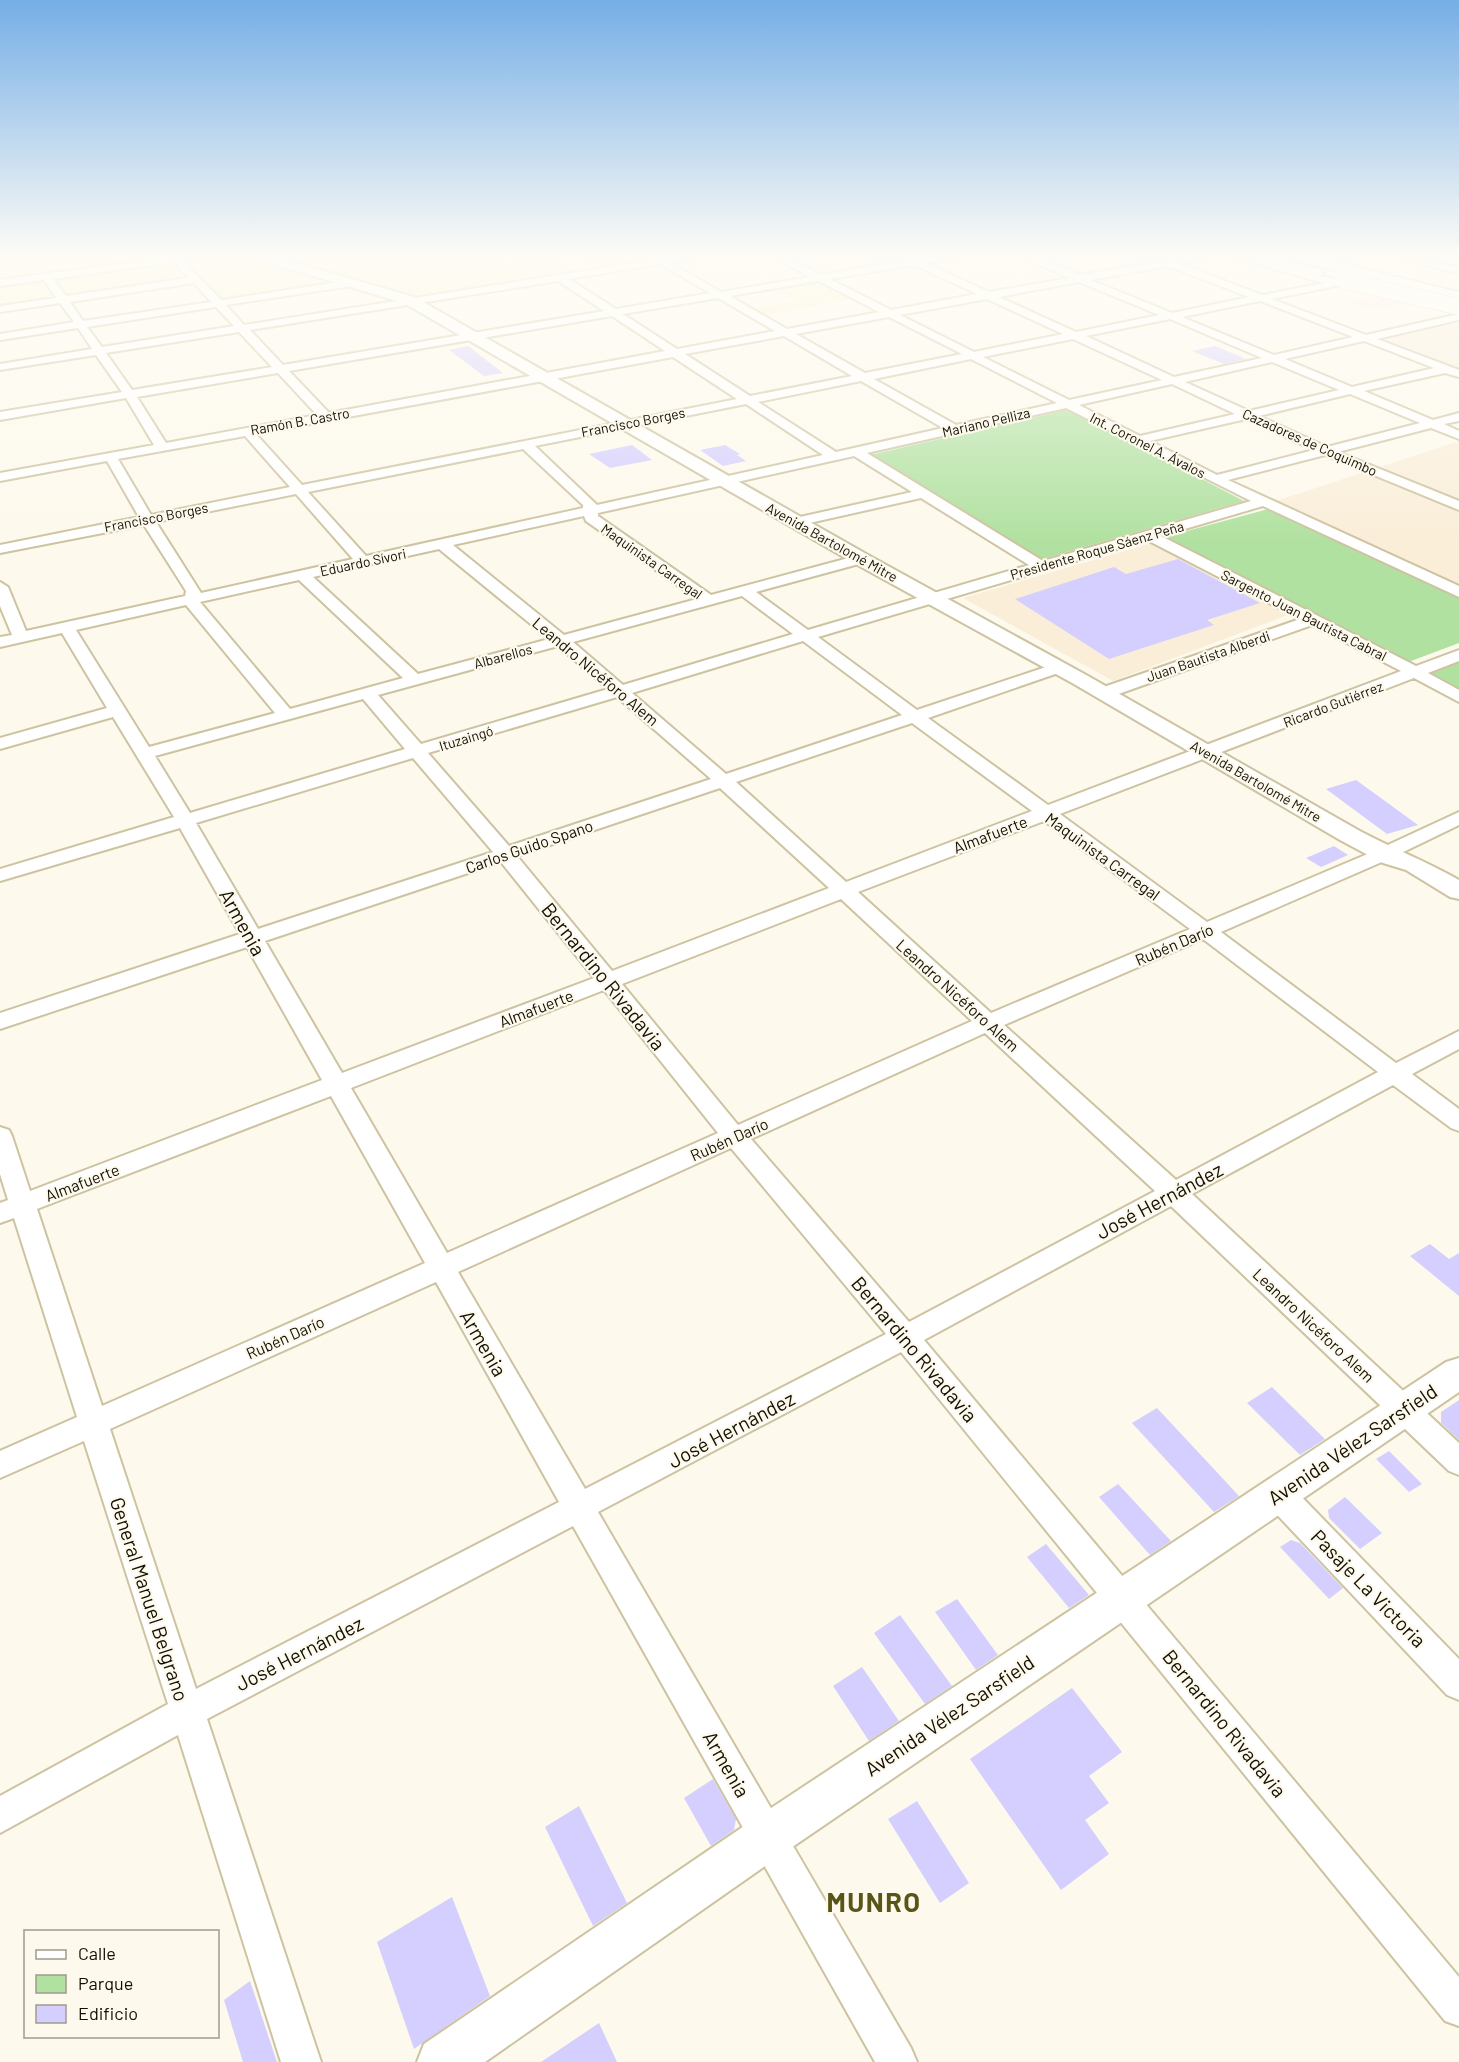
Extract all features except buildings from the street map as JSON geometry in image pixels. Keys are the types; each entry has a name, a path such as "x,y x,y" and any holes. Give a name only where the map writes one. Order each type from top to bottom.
{"main road":[{"name":"Avenida Bartolomé Mitre","path":"500,352 1388,856 1415,865 1459,891"},
{"name":"Avenida Bartolomé Mitre","path":"1388,856 1398,866 1459,903"},
{"name":"Avenida Vélez Sarsfield","path":"442,2062 769,1836 1459,1373"}],"street":[{"path":"0,367 91,352"},
{"path":"100,352 162,447"},
{"path":"265,352 325,416"},
{"path":"0,416 374,352"},
{"name":"Ramón B. Castro","path":"0,477 674,352"},
{"path":"675,352 833,456"},
{"path":"819,352 952,429"},
{"name":"Int. Coronel A. Ávalos","path":"965,352 1262,502 1459,592"},
{"name":"Francisco Borges","path":"0,549 984,352"},
{"name":"Cazadores de Coquimbo","path":"1113,352 1326,451 1459,506"},
{"path":"1258,352 1459,435"},
{"name":"Mariano Pelliza","path":"725,481 1298,352"},
{"path":"1403,352 1459,374"},
{"path":"1138,440 1445,369"},
{"path":"1215,479 1459,417"},
{"path":"247,431 363,562"},
{"name":"Maquinista Carregal","path":"524,443 590,504 591,518 710,601"},
{"path":"855,452 1040,566"},
{"path":"110,456 147,519 194,591 191,600 195,609 286,716"},
{"name":"Eduardo Sívori","path":"0,642 725,481"},
{"path":"796,522 922,494"},
{"name":"Presidente Roque Sáenz Peña","path":"932,598 1262,502"},
{"name":"Sargento Juan Bautista Cabral","path":"1148,535 1415,672 1459,697"},
{"name":"Leandro Nicéforo Alem","path":"442,544 562,641 723,781 1174,1193 1459,1462"},
{"name":"Albarellos","path":"145,753 861,559"},
{"path":"303,575 415,680"},
{"path":"0,586 21,638"},
{"name":"Maquinista Carregal","path":"746,592 917,716 1044,814 1205,930 1459,1122"},
{"name":"Ituzaingó","path":"0,875 932,598"},
{"name":"Juan Bautista Alberdi","path":"1104,693 1312,620"},
{"name":"Armenia","path":"67,628 185,820 897,2062"},
{"name":"Ricardo Gutiérrez","path":"1208,753 1459,655"},
{"name":"Carlos Guido Spano","path":"0,1021 505,855 1058,668"},
{"name":"Bernardino Rivadavia","path":"367,693 505,855 735,1136 905,1336 1459,2007"},
{"path":"0,744 118,710"},
{"name":"Almafuerte","path":"11,1209 1208,753"},
{"name":"Rubén Darío","path":"0,1465 988,1023 1205,930 1388,856 1459,818"},
{"name":"José Hernández","path":"0,1815 186,1712 905,1336 1459,1039"},
{"name":"General Manuel Belgrano","path":"0,1136 11,1209 94,1422 301,2062"},
{"name":"Pasaje La Victoria","path":"1278,1494 1459,1683"}],"shaded area":[{"path":"1412,352 1459,352 1459,372"},
{"path":"1459,441 1459,584 1273,502"},
{"path":"1152,543 1288,615 1113,681 963,598"}],"green space":[{"path":"1066,410 1244,501 1039,560 870,455"},
{"path":"1283,505 1459,594 1459,643 1403,664 1161,538"},
{"path":"1459,657 1459,695 1417,673"}],"district":[{"name":"MUNRO","path":"874,1901"}]}
